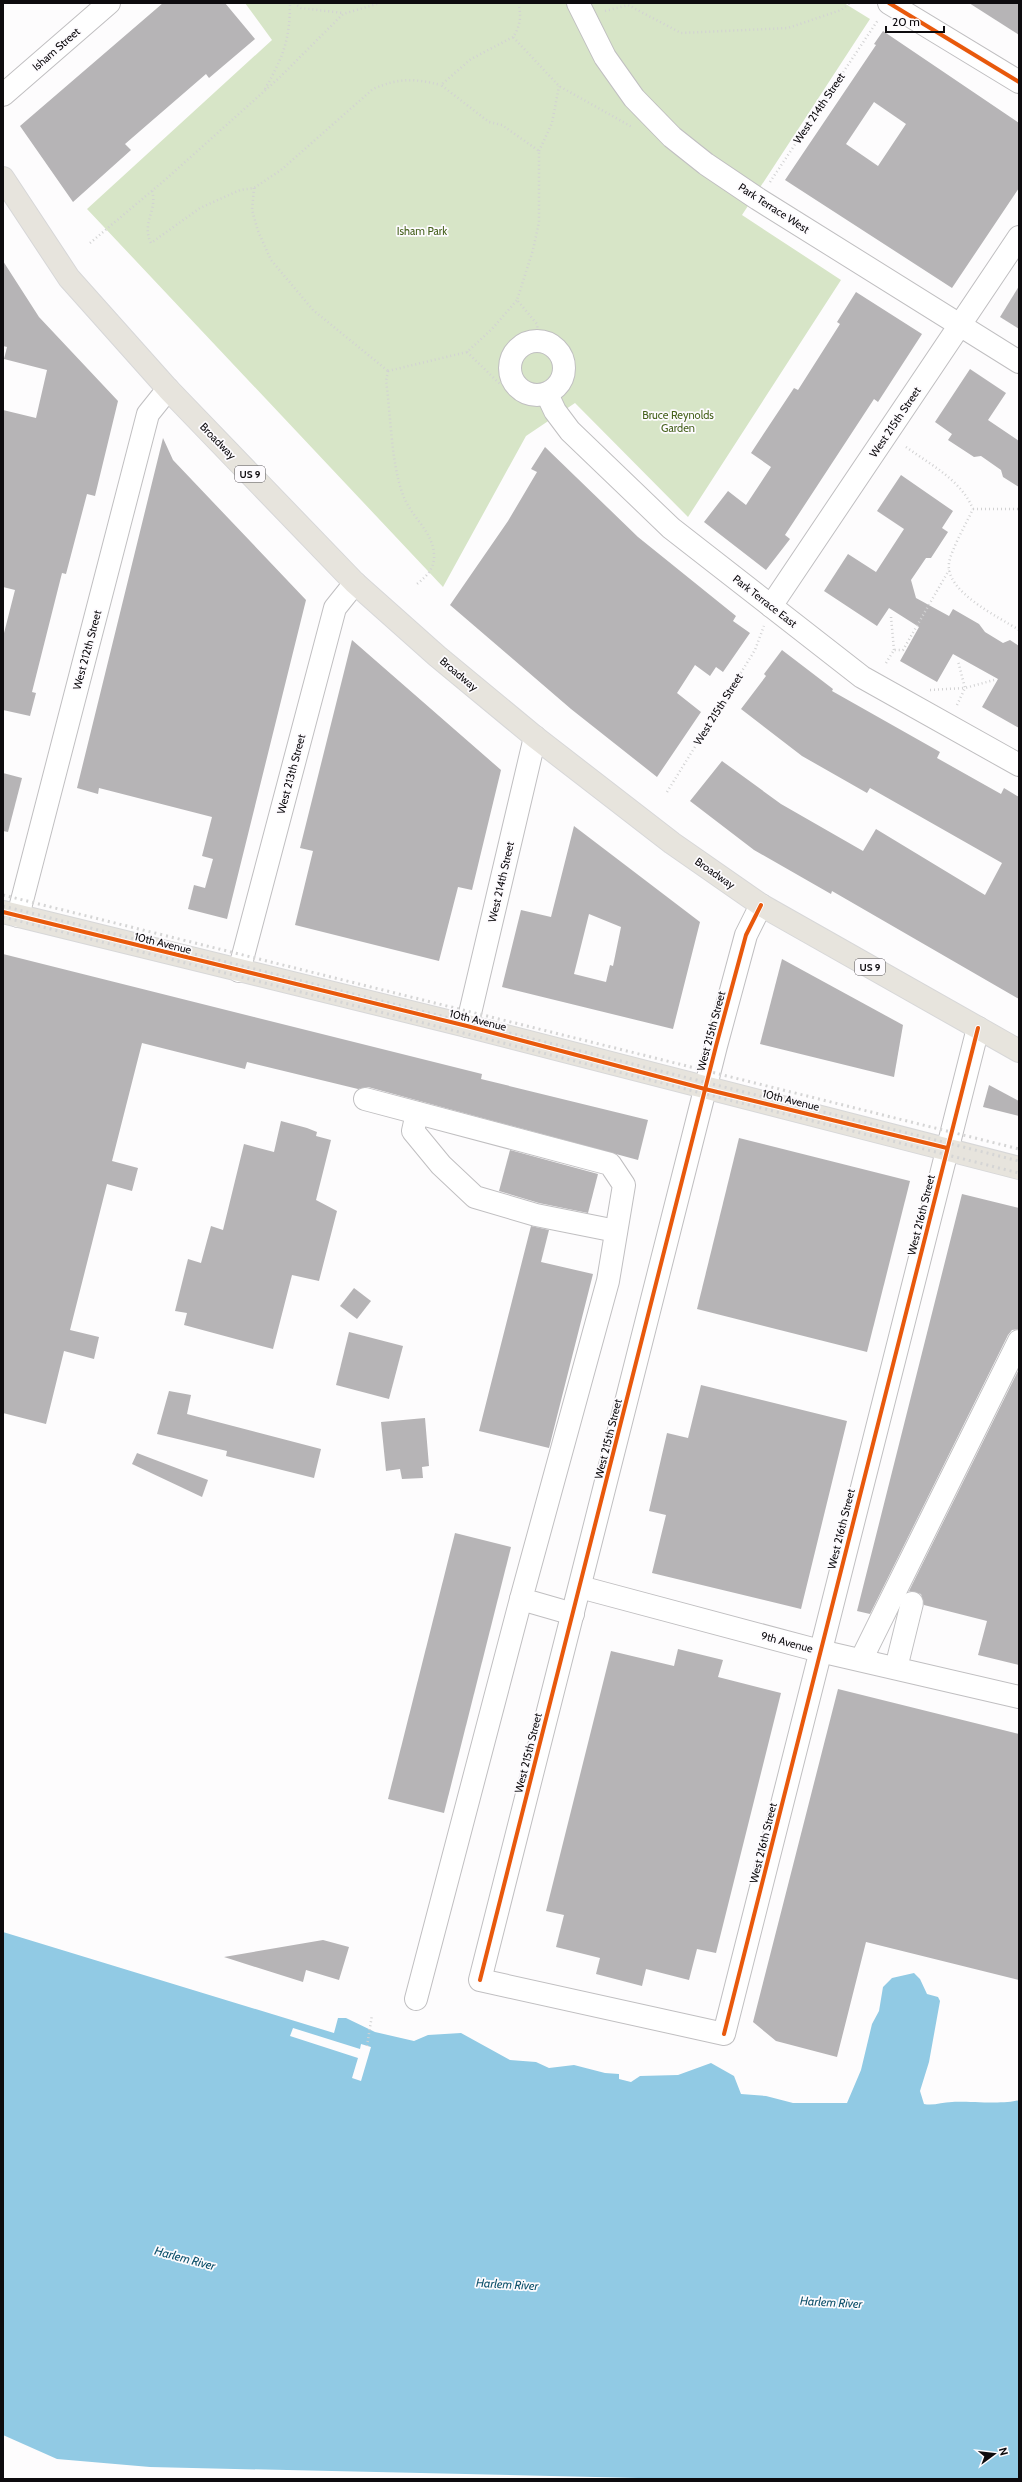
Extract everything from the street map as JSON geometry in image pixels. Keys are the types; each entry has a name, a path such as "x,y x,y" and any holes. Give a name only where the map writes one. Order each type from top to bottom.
{"main road":[{"name":"Broadway","path":"4,180 69,278 168,389 355,582 437,656 535,737 646,824 761,905 1019,1051"},
{"name":"10th Avenue","path":"10,914 467,1026 705,1088 947,1148 1019,1168"}],"street":[{"name":"Isham Street","path":"3,95 109,3"},
{"name":"Park Terrace West","path":"578,3 605,58 646,112 706,164 758,199 1019,362"},
{"path":"888,7 1019,82"},
{"name":"West 215th Street","path":"768,615 1019,237"},
{"path":"539,340 552,344 560,352 564,361 563,379 557,387 546,394 529,394 519,388 513,379 510,365 512,356 524,343 539,340"},
{"name":"West 212th Street","path":"10,914 148,414 168,389"},
{"name":"Park Terrace East","path":"546,394 555,411 570,431 671,528 768,615 862,677 1019,765"},
{"name":"West 213th Street","path":"239,971 335,608 355,582"},
{"name":"West 214th Street","path":"467,1026 535,737"},
{"name":"West 215th Street","path":"724,2034 480,1980 705,1088 746,935 761,905"},
{"name":"West 216th Street","path":"724,2034 978,1028"},
{"path":"365,1099 610,1164 624,1185 608,1281 416,1999"},
{"path":"418,1113 413,1131 441,1165 476,1197 536,1215 616,1231"},
{"path":"861,1660 1019,1341"},
{"name":"9th Avenue","path":"580,1587 820,1651 1019,1697"},
{"path":"522,1599 573,1614"},
{"path":"896,1668 912,1602"}],"path":[{"path":"264,91 280,62 288,36 290,3"},
{"path":"294,3 301,8 343,14 380,3"},
{"path":"441,85 471,59 513,37 519,29 521,10 518,3"},
{"path":"605,11 628,5 681,33 788,28 841,10 850,3"},
{"path":"90,243 152,192 264,91 343,14"},
{"path":"513,37 559,86 638,131"},
{"path":"152,192 154,199 147,223 146,235 151,244 200,208 240,190 254,188 298,156 373,89 390,82 404,80 420,79 441,85 489,122 502,125 539,151"},
{"path":"388,371 467,352 492,329 517,300 533,250 539,222 539,151 552,123 559,86"},
{"path":"254,188 252,210 258,231 271,260 313,310 388,371"},
{"path":"517,300 537,324 539,340"},
{"path":"467,352 500,384 513,379"},
{"path":"388,371 386,381 398,477 404,497 426,530 434,554 430,572 417,584"},
{"path":"906,448 959,486 967,494 973,509 949,562 949,569 953,581 967,597 1019,630"},
{"path":"973,509 1019,509"},
{"path":"894,650 903,650 949,569"},
{"path":"886,662 894,650 891,617"},
{"path":"957,705 965,688 958,661"},
{"path":"930,690 965,688 994,680"},
{"path":"367,2046 372,2015"}],"green space":[{"name":"Isham Park","path":"245,3 844,3 870,19 742,215 841,280 688,517 575,403 526,436 443,587 87,209 272,40"}],"water":[{"name":"Harlem River","path":"3,1932 334,2033 338,2018 346,2018 375,2032 414,2041 428,2035 461,2033 510,2060 536,2062 549,2068 574,2065 605,2073 619,2074 619,2079 631,2082 640,2076 678,2075 711,2063 734,2076 741,2094 766,2096 793,2103 847,2103 861,2070 872,2024 879,2011 883,1987 892,1978 914,1973 920,1979 927,1994 938,1997 940,2001 929,2062 920,2091 924,2104 931,2105 948,2102 1005,2102 1019,2100 1019,2479 682,2479 150,2467 57,2459 3,2435"}],"pier":[{"path":"293,2028 360,2049 361,2044 371,2047 361,2081 352,2078 358,2058 290,2036"}],"building":[{"path":"163,3 225,3 255,39 209,78 206,74 125,144 131,150 73,202 20,126"},
{"path":"969,3 1019,3 1019,35"},
{"path":"883,31 1019,123 1019,188 952,288 785,180 876,45 874,44","holes":["874,102 906,124 878,166 846,144"]},
{"path":"3,261 39,317 118,401 95,496 87,494 66,574 62,573 32,692 36,693 30,716 3,710 3,637 15,590 3,587 3,410 36,418 47,370 4,359 7,347 3,346"},
{"path":"1019,286 1019,329 1000,317"},
{"path":"856,292 922,334 878,402 874,399 785,535 790,539 766,570 704,522 728,491 746,505 771,467 751,453 794,388 798,390 840,324 837,322"},
{"path":"970,369 1006,393 988,420 1019,441 1019,487 1003,477 1001,470 981,456 974,457 948,440 952,434 935,422"},
{"path":"163,438 173,460 306,600 227,919 188,909 194,885 205,888 213,859 202,856 212,817 99,788 98,794 77,788"},
{"path":"545,447 638,537 736,616 733,621 750,633 723,672 716,667 710,676 695,665 677,693 701,712 657,777 571,709 450,605 508,521 537,472 531,469"},
{"path":"901,475 953,511 942,528 948,532 931,558 926,558 911,580 916,598 949,616 953,609 979,624 985,632 1003,643 1010,640 1019,646 1019,728 982,707 998,679 953,654 937,682 900,661 919,627 889,608 877,626 824,591 848,554 876,572 904,529 877,511"},
{"path":"352,640 501,770 472,890 458,887 439,961 295,925 313,851 300,848"},
{"path":"782,650 833,689 832,691 940,752 937,758 1001,794 1004,788 1019,797 1019,999 832,891 831,894 754,850 690,801 722,761 781,804 863,851 876,829 985,895 1002,863 870,788 867,793 802,756 741,709 766,676 764,674"},
{"path":"3,773 22,778 8,832 3,831"},
{"path":"574,826 700,922 673,1029 502,987 521,910 551,917","holes":["589,914 621,927 613,966 610,965 606,982 574,974"]},
{"path":"3,954 482,1074 481,1079 648,1120 638,1160 368,1087 358,1089 247,1062 245,1069 142,1043 112,1161 138,1168 132,1191 107,1184 70,1330 99,1337 94,1359 64,1351 46,1424 3,1413"},
{"path":"782,959 903,1025 894,1077 760,1044"},
{"path":"989,1085 1019,1101 1019,1116 983,1107"},
{"path":"281,1121 307,1128 317,1132 316,1136 331,1140 316,1200 337,1211 319,1281 292,1275 273,1349 184,1325 187,1313 175,1311 188,1259 201,1263 211,1226 223,1230 244,1144 274,1152"},
{"path":"739,1138 910,1181 867,1352 697,1309"},
{"path":"510,1150 598,1174 588,1213 539,1203 499,1191"},
{"path":"962,1194 1019,1208 1019,1329 1012,1330 1008,1335 870,1614 857,1611"},
{"path":"531,1226 549,1230 541,1262 593,1274 549,1448 479,1431"},
{"path":"354,1288 371,1301 357,1319 340,1306"},
{"path":"349,1332 403,1346 389,1399 336,1385"},
{"path":"1019,1369 1019,1665 978,1655 987,1621 924,1605 921,1594 909,1591"},
{"path":"701,1385 847,1421 801,1609 652,1573 666,1515 649,1511 667,1433 688,1438"},
{"path":"169,1391 191,1395 187,1414 321,1449 314,1478 226,1456 227,1451 157,1434"},
{"path":"425,1418 429,1466 422,1467 423,1478 402,1479 400,1469 386,1471 381,1422"},
{"path":"137,1453 208,1480 202,1497 132,1464"},
{"path":"455,1533 511,1547 444,1813 388,1799"},
{"path":"678,1649 723,1660 718,1677 781,1693 716,1953 697,1949 689,1980 646,1969 642,1986 596,1974 600,1958 556,1947 564,1915 546,1911 611,1651 674,1666"},
{"path":"838,1689 1019,1734 1019,1980 866,1942 837,2057 776,2041 753,2022"},
{"path":"323,1940 349,1947 339,1980 306,1970 303,1982 224,1957"}],"railway":[{"path":"3,895 1019,1149"},
{"path":"3,906 1019,1161"},
{"path":"3,917 1019,1173"}],"cycle path":[{"path":"889,3 1019,82"},
{"path":"480,1980 716,1046 746,935 761,905"},
{"path":"3,912 467,1026 705,1089 947,1148"},
{"path":"724,2034 978,1028"}],"park label":[{"name":"Bruce Reynolds Garden","path":"678,421"}]}
